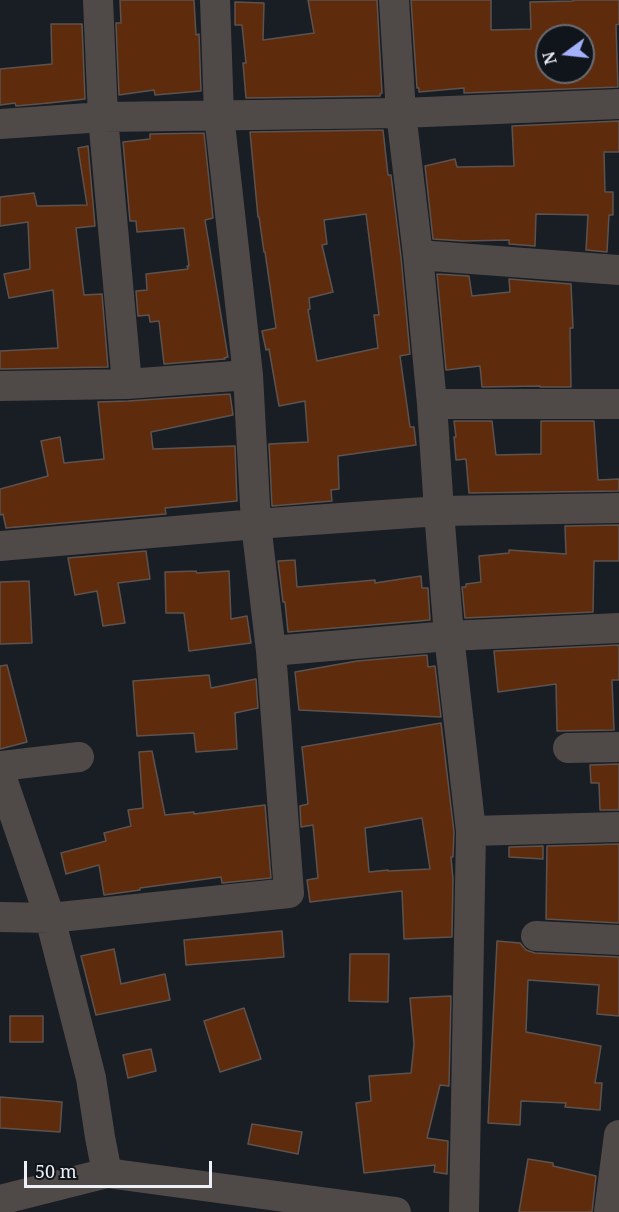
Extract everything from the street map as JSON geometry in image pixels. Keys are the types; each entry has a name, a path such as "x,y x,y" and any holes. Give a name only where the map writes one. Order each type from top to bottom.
{"street":[{"path":"98,0 103,117 127,384"},
{"path":"0,917 50,918 289,893 271,651 256,524 248,375 219,115 215,0"},
{"path":"394,0 401,113 418,255 432,404 449,636 471,831 464,1212"},
{"path":"0,124 103,117 401,113 619,104"},
{"path":"418,255 619,270"},
{"path":"0,386 127,384 248,375"},
{"path":"432,404 619,404"},
{"path":"0,546 440,511 619,508"},
{"path":"271,651 449,636 619,628"},
{"path":"568,748 619,747"},
{"path":"0,766 79,757"},
{"path":"0,773 50,918 92,1078 107,1173"},
{"path":"471,831 619,827"},
{"path":"536,936 619,940"},
{"path":"609,1212 619,1135"},
{"path":"0,1200 107,1173 396,1212"}],"building":[{"path":"120,0 194,0 196,35 199,34 201,91 155,95 154,90 119,95 116,23 121,23"},
{"path":"308,0 377,0 382,93 380,96 246,98 243,63 246,63 242,25 235,25 235,2 264,3 263,40 314,33"},
{"path":"411,0 491,0 491,30 531,29 530,2 619,0 619,24 616,25 618,87 464,93 464,88 419,92 417,88"},
{"path":"51,24 82,24 85,99 16,106 15,103 0,105 0,69 52,64"},
{"path":"619,121 619,152 604,152 605,192 613,192 613,215 609,215 607,252 586,250 588,215 536,214 535,246 509,244 509,240 433,239 425,166 455,159 457,167 514,166 512,126"},
{"path":"383,130 401,257 410,354 400,356 410,427 414,427 416,445 338,456 339,489 331,490 332,501 272,506 269,444 308,442 305,401 279,406 269,349 266,350 262,331 276,328 258,217 250,132","holes":["366,214 379,315 374,315 378,348 317,361 308,310 310,309 309,298 333,292 322,245 327,244 324,220"]},
{"path":"204,133 213,218 205,220 228,357 164,364 159,321 150,322 149,315 138,316 136,291 147,290 146,274 188,269 184,228 137,232 136,221 130,221 123,142 150,139 150,134"},
{"path":"88,146 95,226 76,228 84,295 102,294 108,367 0,369 0,351 58,348 53,290 9,298 4,274 30,269 28,222 0,226 0,197 34,193 37,206 87,205 78,148"},
{"path":"437,274 469,276 472,296 510,292 509,279 571,284 573,328 570,328 571,387 482,387 480,366 446,370"},
{"path":"230,394 233,415 151,432 153,449 235,446 237,501 165,508 166,514 6,528 3,514 0,515 0,489 48,476 41,441 60,437 64,463 104,459 98,402"},
{"path":"454,421 492,421 496,455 541,454 541,421 594,421 598,480 619,479 619,491 469,493 466,459 456,460"},
{"path":"619,525 619,561 594,561 593,612 465,618 462,587 466,587 466,584 481,582 479,556 509,553 509,550 566,554 565,526"},
{"path":"146,551 150,579 118,583 125,623 103,626 97,591 75,595 68,558"},
{"path":"295,560 297,587 375,580 375,583 421,576 422,588 428,588 430,620 288,632 278,561"},
{"path":"196,571 197,573 229,571 231,619 247,616 251,643 189,651 184,613 166,613 165,572"},
{"path":"29,581 32,643 0,644 0,582"},
{"path":"619,645 619,680 612,680 614,730 557,731 556,684 498,692 494,651"},
{"path":"427,655 428,667 435,666 441,717 299,710 295,672 357,661"},
{"path":"7,665 27,742 0,749 0,666"},
{"path":"209,675 211,688 256,679 258,708 235,713 237,749 196,752 194,733 137,736 133,681"},
{"path":"441,723 454,832 453,857 451,857 452,937 404,939 402,891 310,902 307,880 318,878 313,825 301,827 300,806 308,804 302,747","holes":["422,818 430,869 369,872 365,828"]},
{"path":"152,751 165,815 194,812 194,814 265,805 271,878 222,883 221,877 104,895 99,865 66,874 61,853 106,841 104,833 131,826 128,810 143,808 139,752"},
{"path":"619,764 619,810 600,810 599,783 591,783 590,765"},
{"path":"619,844 619,923 546,919 547,846"},
{"path":"543,846 543,859 509,857 509,847"},
{"path":"282,931 284,957 186,965 184,940"},
{"path":"497,941 520,943 526,950 535,953 619,957 619,1016 597,1014 599,985 528,980 526,1032 601,1046 595,1083 602,1083 600,1110 565,1107 566,1103 521,1101 520,1125 488,1123"},
{"path":"114,949 121,984 165,974 170,1000 96,1015 81,956"},
{"path":"350,954 389,954 388,1002 349,1001"},
{"path":"451,996 449,1086 440,1085 427,1138 448,1141 447,1174 434,1172 435,1165 364,1173 356,1103 371,1101 369,1076 411,1073 414,1044 410,998"},
{"path":"244,1008 261,1059 220,1072 204,1021"},
{"path":"10,1016 43,1016 43,1042 10,1042"},
{"path":"151,1049 156,1071 128,1078 123,1055"},
{"path":"0,1097 62,1102 60,1132 0,1128"},
{"path":"252,1124 302,1132 298,1154 248,1144"},
{"path":"528,1159 553,1163 553,1166 596,1176 592,1212 519,1212"}]}
